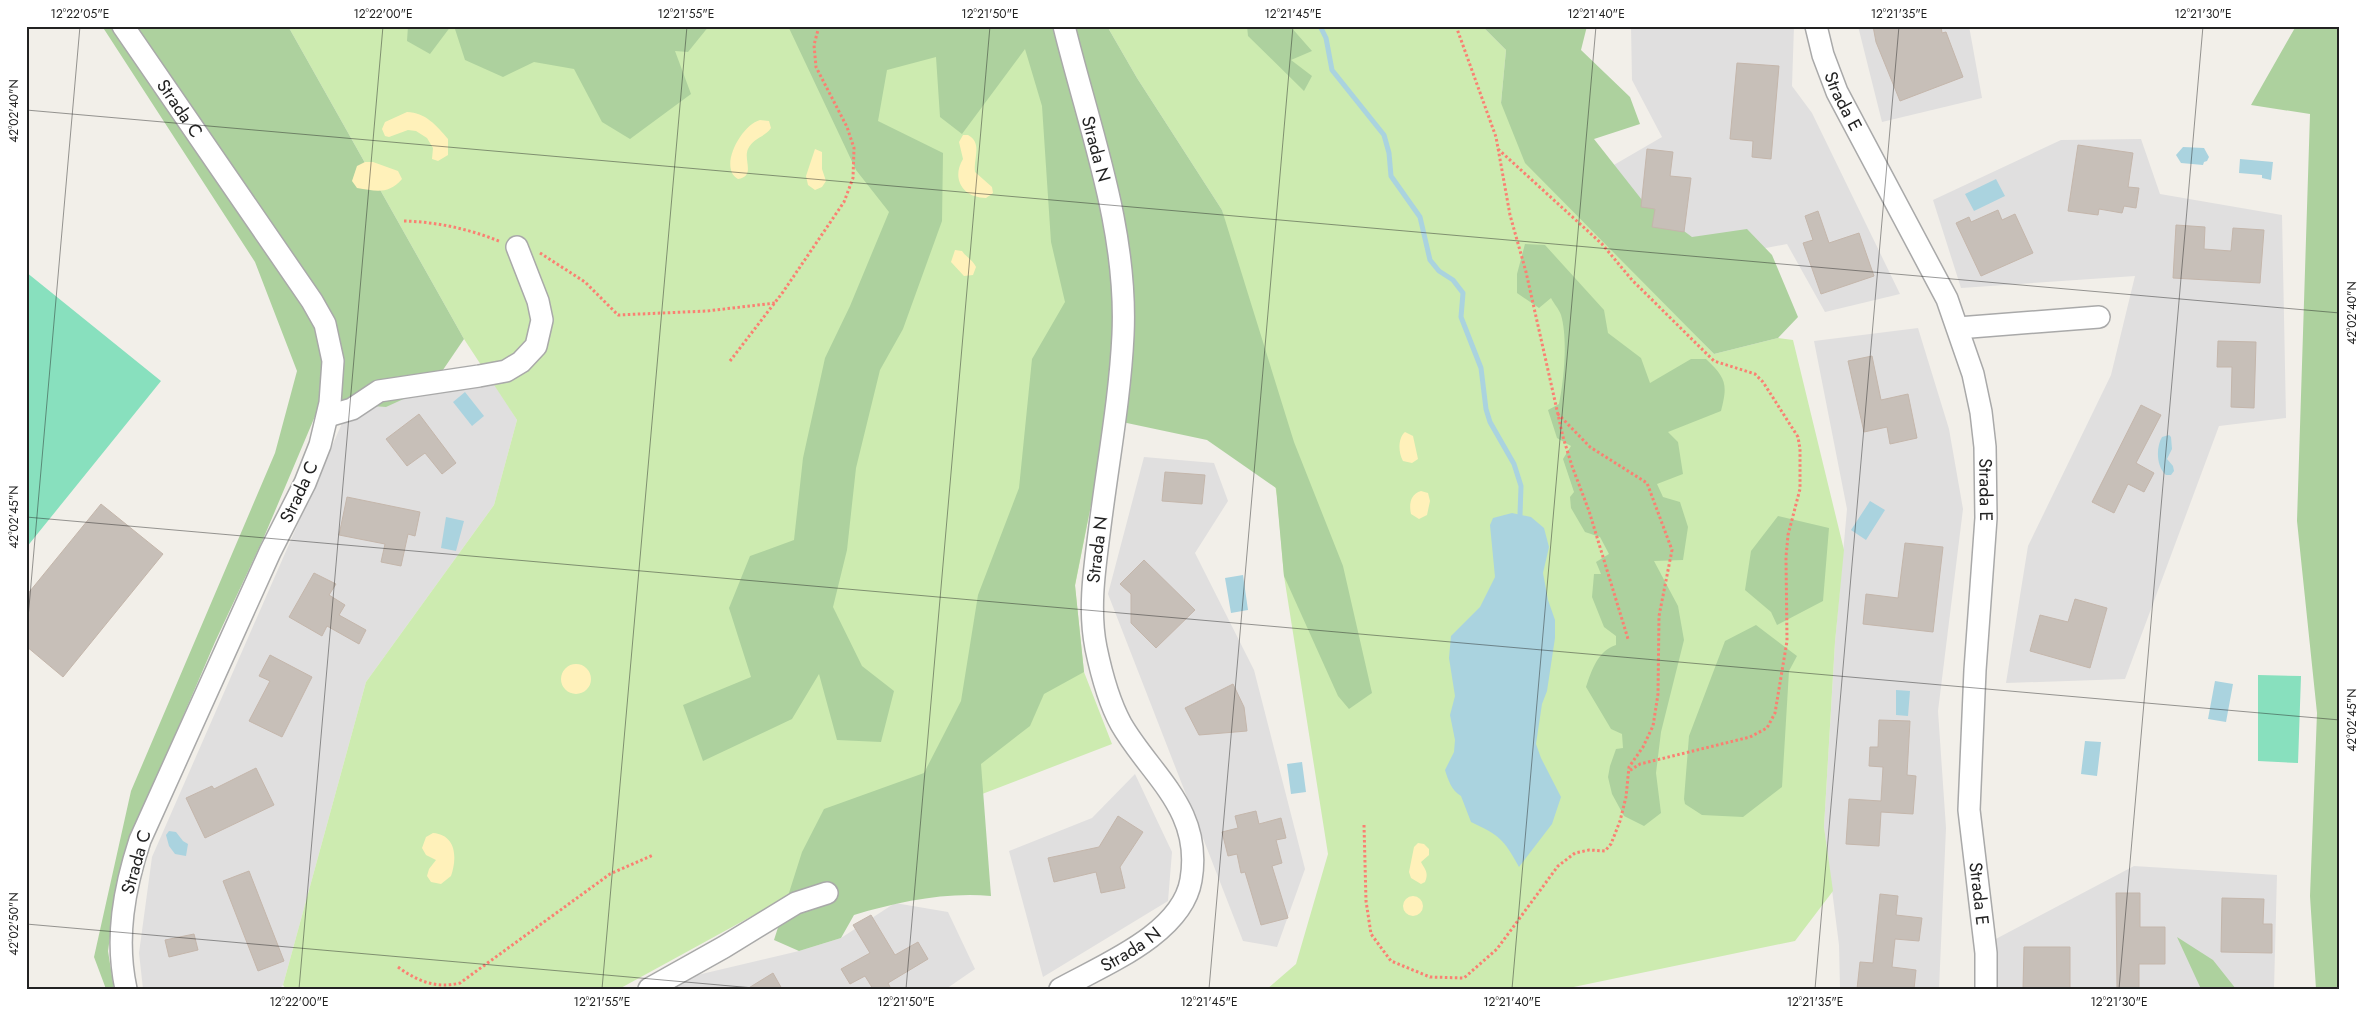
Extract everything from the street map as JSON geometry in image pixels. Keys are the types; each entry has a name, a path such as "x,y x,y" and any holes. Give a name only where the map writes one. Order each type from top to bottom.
{"street":[{"name":"Strada C","path":"123,26 319,313 328,336 333,361 332,389 328,416 313,464 270,552 140,840 132,865 122,910 121,960 126,989"},
{"name":"Strada N","path":"1060,989 1125,953 1171,919 1179,910 1188,892 1192,865 1188,834 1177,802 1121,723 1104,680 1096,647 1092,611 1094,570 1121,367 1123,299 1120,264 1111,207 1064,26"},
{"name":"Strada E","path":"1816,26 1823,55 1837,92 1938,280 1958,328 1977,392 1986,464 1986,518 1975,670 1968,810 1986,953 1986,989"},
{"path":"328,416 352,409 379,391 506,371 522,362 536,346 542,320 538,301 517,247"},
{"path":"1958,328 2099,317"},
{"path":"649,989 796,904 827,893"}],"path":[{"path":"730,361 774,303 844,202 853,178 854,148 847,127 816,67 814,45 819,26"},
{"path":"1456,26 1496,137 1510,215 1526,272 1558,414 1572,466 1590,511 1628,639"},
{"path":"1498,148 1602,244 1632,280 1714,361 1755,374 1763,382 1798,437 1800,449 1800,489 1788,535 1787,641 1776,713 1767,728 1750,737 1640,764 1629,771"},
{"path":"404,221 450,226 539,252 585,282 618,315 707,311 774,303"},
{"path":"1364,825 1366,901 1371,934 1391,961 1430,976 1464,978 1497,949 1558,866 1575,853 1589,850 1605,851 1611,844 1626,797 1629,771 1653,726 1658,694 1659,616 1672,550 1647,483 1590,446 1558,414"},
{"path":"1635,758 1640,764"},
{"path":"398,967 418,980 432,985 449,986 460,983 610,874 653,855"}],"shaded area":[{"path":"1631,26 1794,26 1792,86 1812,113 1900,294 1825,312 1787,244 1679,265 1600,173 1662,137 1632,80"},
{"path":"1858,26 1969,26 1982,98 1882,122"},
{"path":"2141,139 2160,194 2282,215 2286,418 2219,426 2125,679 2006,683 2028,546 2111,375 2135,276 1961,288 1933,200 2061,140"},
{"path":"1918,328 1949,429 1963,509 1938,711 1946,828 1939,989 1840,989 1839,945 1824,827 1835,642 1847,509 1814,341"},
{"path":"492,380 517,420 494,505 366,682 283,985 279,989 143,989 139,953 152,857 350,405 432,386"},
{"path":"1144,457 1214,463 1228,501 1195,553 1254,670 1305,869 1277,947 1243,941 1108,594"},
{"path":"1135,774 1172,852 1168,901 1043,977 1009,851 1092,818"},
{"path":"2134,866 2277,875 2274,989 1993,989 1992,941"},
{"path":"895,903 948,912 975,969 946,989 661,989 672,981 799,951 841,938"}],"green space":[{"path":"102,26 288,26 464,339 432,386 386,407 321,402 264,537 215,642 145,805 119,873 108,951 114,989 106,989 94,957 131,791 275,453 297,371 255,262"},
{"path":"288,26 1038,26 1108,419 1075,586 1084,672 1112,744 956,804 619,989 286,989 283,985 366,682 494,505 517,420 464,339"},
{"path":"408,26 451,26 430,54 407,41"},
{"path":"454,26 709,26 688,52 675,51 691,94 630,139 602,122 574,69 534,62 503,77 465,60"},
{"path":"788,26 1107,26 1137,78 1222,210 1294,442 1343,566 1372,693 1349,709 1338,696 1284,576 1276,488 1207,440 1108,419 1075,585 1084,672 1044,694 1030,726 981,764 991,896 956,895 921,899 854,915 841,938 799,951 774,940 802,852 824,809 924,773 961,701 978,595 1019,488 1032,359 1065,302 1051,242 1042,106 1025,49 962,134 940,117 936,57 887,70 878,121 943,153 942,221 903,329 880,370 856,468 847,550 833,607 862,666 894,691 881,742 837,740 819,674 792,719 703,761 683,705 751,677 729,608 750,556 794,540 803,458 825,358 850,306 889,212 856,170"},
{"path":"1107,26 1482,26 1506,50 1501,103 1622,259 1714,354 1778,338 1793,340 1844,550 1835,642 1824,827 1833,891 1795,941 1564,989 1267,989 1296,964 1328,854 1284,576 1277,496 1222,210 1137,78"},
{"path":"1247,26 1290,26 1312,51 1291,60 1312,76 1304,91 1248,36"},
{"path":"1482,26 1587,26 1581,50 1630,97 1640,124 1594,139 1642,200 1692,237 1747,229 1772,255 1798,317 1778,338 1714,354 1525,163 1501,103 1506,50"},
{"path":"2296,26 2340,26 2340,989 2316,989 2310,896 2317,713 2297,521 2310,114 2251,105"},
{"path":"1525,244 1545,245 1604,310 1608,333 1641,358 1650,383 1691,359 1706,359 1718,371 1724,382 1725,388 1721,411 1668,432 1678,442 1683,474 1657,484 1663,497 1680,502 1688,527 1683,560 1654,561 1678,606 1684,640 1661,732 1656,773 1661,813 1644,826 1624,816 1612,794 1608,777 1616,749 1623,748 1622,734 1611,729 1586,687 1593,667 1600,656 1616,645 1616,636 1604,627 1592,597 1594,574 1601,574 1596,562 1609,554 1600,537 1585,532 1571,508 1570,497 1574,492 1563,459 1571,446 1557,438 1548,410 1559,404 1561,394 1564,371 1563,325 1560,313 1551,298 1539,308 1517,293 1517,274"},
{"path":"26,272 161,381 26,548"},
{"path":"1778,516 1829,528 1823,601 1777,625 1771,612 1745,590 1751,551"},
{"path":"1756,625 1797,656 1789,671 1782,787 1743,817 1702,815 1685,804 1684,799 1689,736 1725,641"},
{"path":"2258,675 2301,676 2298,763 2258,761"},
{"path":"2177,937 2213,960 2236,989 2201,989"}],"sand":[{"path":"407,112 425,117 439,129 448,139 448,155 438,161 432,159 433,148 427,138 416,131 408,130 389,137 385,136 382,129 385,122"},
{"path":"760,120 769,121 771,128 766,134 750,145 747,153 748,171 746,175 738,179 732,174 730,166 734,147 746,130"},
{"path":"963,135 968,135 975,142 975,172 992,187 993,193 986,198 971,195 961,186 958,174 963,159 959,142"},
{"path":"815,149 822,152 822,169 826,181 822,187 815,190 808,185 806,176"},
{"path":"365,162 373,162 398,171 402,179 387,190 376,191 357,188 352,181 357,166"},
{"path":"955,250 962,251 975,265 973,275 964,276 951,262"},
{"path":"1405,432 1413,436 1418,459 1412,463 1403,461 1400,454 1400,441"},
{"path":"1421,491 1428,493 1430,501 1427,515 1419,519 1411,514 1410,504 1412,497"},
{"path":"576,664 587,668 591,679 587,690 576,694 565,690 561,679 565,668"},
{"path":"433,833 447,838 451,843 454,855 451,876 441,884 431,882 427,876 429,869 436,860 426,855 422,848 426,837"},
{"path":"1418,843 1424,844 1429,849 1429,855 1421,862 1427,876 1425,882 1421,884 1411,878 1409,872 1414,847"},
{"path":"1409,896 1417,896 1423,902 1423,910 1417,916 1409,916 1403,910 1403,902"}],"water":[{"path":"2183,147 2204,148 2209,157 2203,165 2181,163 2176,155"},
{"path":"2240,159 2273,162 2271,180 2262,178 2262,175 2239,173"},
{"path":"1996,179 2005,196 1974,211 1965,194"},
{"path":"465,392 484,416 472,426 453,402"},
{"path":"2169,435 2171,437 2172,449 2167,459 2173,466 2174,471 2171,475 2166,475 2160,467 2158,451 2162,437"},
{"path":"1870,501 1885,510 1866,540 1851,530"},
{"path":"1512,513 1531,517 1544,528 1549,547 1543,573 1548,600 1555,620 1555,638 1536,744 1561,797 1552,824 1519,867 1500,839 1471,822 1461,796 1453,788 1445,770 1454,752 1455,740 1450,715 1455,696 1449,658 1451,636 1480,607 1495,577 1490,525 1493,518"},
{"path":"446,517 464,521 456,551 441,548"},
{"path":"1243,575 1248,610 1231,613 1225,578"},
{"path":"2215,681 2233,684 2226,722 2208,719"},
{"path":"1896,690 1910,691 1908,716 1896,715"},
{"path":"2085,741 2101,742 2097,776 2081,774"},
{"path":"1302,762 1306,792 1291,794 1287,764"},
{"path":"169,831 176,832 188,844 186,856 175,854 169,846 166,835"}],"building":[{"path":"1873,26 1941,26 1942,33 1946,32 1963,77 1900,101 1876,42"},
{"path":"1737,63 1779,66 1771,159 1752,157 1753,141 1730,139"},
{"path":"2078,145 2133,153 2128,187 2139,188 2136,208 2124,206 2122,213 2099,209 2098,215 2068,211"},
{"path":"1647,149 1673,152 1670,176 1691,178 1684,232 1652,227 1655,209 1641,207"},
{"path":"1998,210 2002,220 2015,214 2033,253 1981,276 1956,223 1969,217 1971,222"},
{"path":"1818,211 1829,243 1859,233 1874,276 1821,294 1803,243 1813,240 1805,216"},
{"path":"2176,225 2205,227 2204,249 2231,251 2233,228 2264,230 2260,283 2173,278"},
{"path":"2218,341 2256,342 2254,408 2231,407 2232,367 2217,367"},
{"path":"1872,356 1881,400 1908,394 1917,438 1890,444 1887,427 1864,432 1848,361"},
{"path":"2141,405 2161,415 2136,463 2154,473 2144,492 2128,484 2114,513 2092,502"},
{"path":"419,414 456,463 442,474 425,453 407,466 386,439"},
{"path":"1165,472 1205,475 1202,504 1162,501"},
{"path":"347,497 420,512 415,536 408,534 401,566 381,562 385,544 339,535"},
{"path":"101,504 163,554 63,677 26,646 26,596"},
{"path":"1905,543 1943,547 1933,632 1863,624 1866,594 1898,598"},
{"path":"1144,560 1195,610 1156,648 1131,623 1131,594 1120,584"},
{"path":"314,573 336,584 329,595 345,605 339,615 366,630 359,644 327,626 322,636 289,617"},
{"path":"2075,599 2107,608 2090,668 2030,651 2040,615 2068,622"},
{"path":"270,655 312,677 282,737 249,721 270,681 259,676"},
{"path":"1233,684 1244,707 1247,731 1199,735 1185,708"},
{"path":"1879,720 1910,721 1907,775 1916,776 1913,814 1881,812 1879,846 1846,844 1849,799 1881,801 1883,767 1869,766 1870,747 1878,747"},
{"path":"256,768 274,805 205,838 186,798 212,786 214,789"},
{"path":"1256,811 1259,824 1281,818 1286,838 1276,840 1282,863 1272,866 1288,918 1261,925 1245,872 1241,873 1237,854 1228,856 1222,832 1238,828 1235,816"},
{"path":"1118,816 1143,832 1120,867 1125,888 1101,893 1096,872 1054,882 1048,858 1099,847"},
{"path":"249,871 284,961 258,971 223,881"},
{"path":"2116,893 2140,893 2140,927 2165,927 2165,964 2139,964 2139,989 2117,989"},
{"path":"1880,894 1898,896 1896,915 1922,918 1919,941 1895,939 1892,967 1916,970 1914,989 1857,989 1860,962 1873,963"},
{"path":"2222,898 2264,899 2263,924 2272,924 2272,953 2221,952"},
{"path":"871,915 895,955 918,942 928,959 888,983 891,989 873,989 865,976 850,984 841,969 870,953 853,925"},
{"path":"194,934 198,950 169,957 165,940"},
{"path":"2024,947 2070,947 2070,989 2023,989"},
{"path":"773,973 782,989 747,989"}],"waterway":[{"path":"1320,26 1326,38 1332,70 1384,135 1389,153 1391,176 1420,217 1430,260 1439,271 1453,280 1463,293 1461,317 1481,368 1486,409 1490,422 1514,464 1521,486 1520,515"}]}
